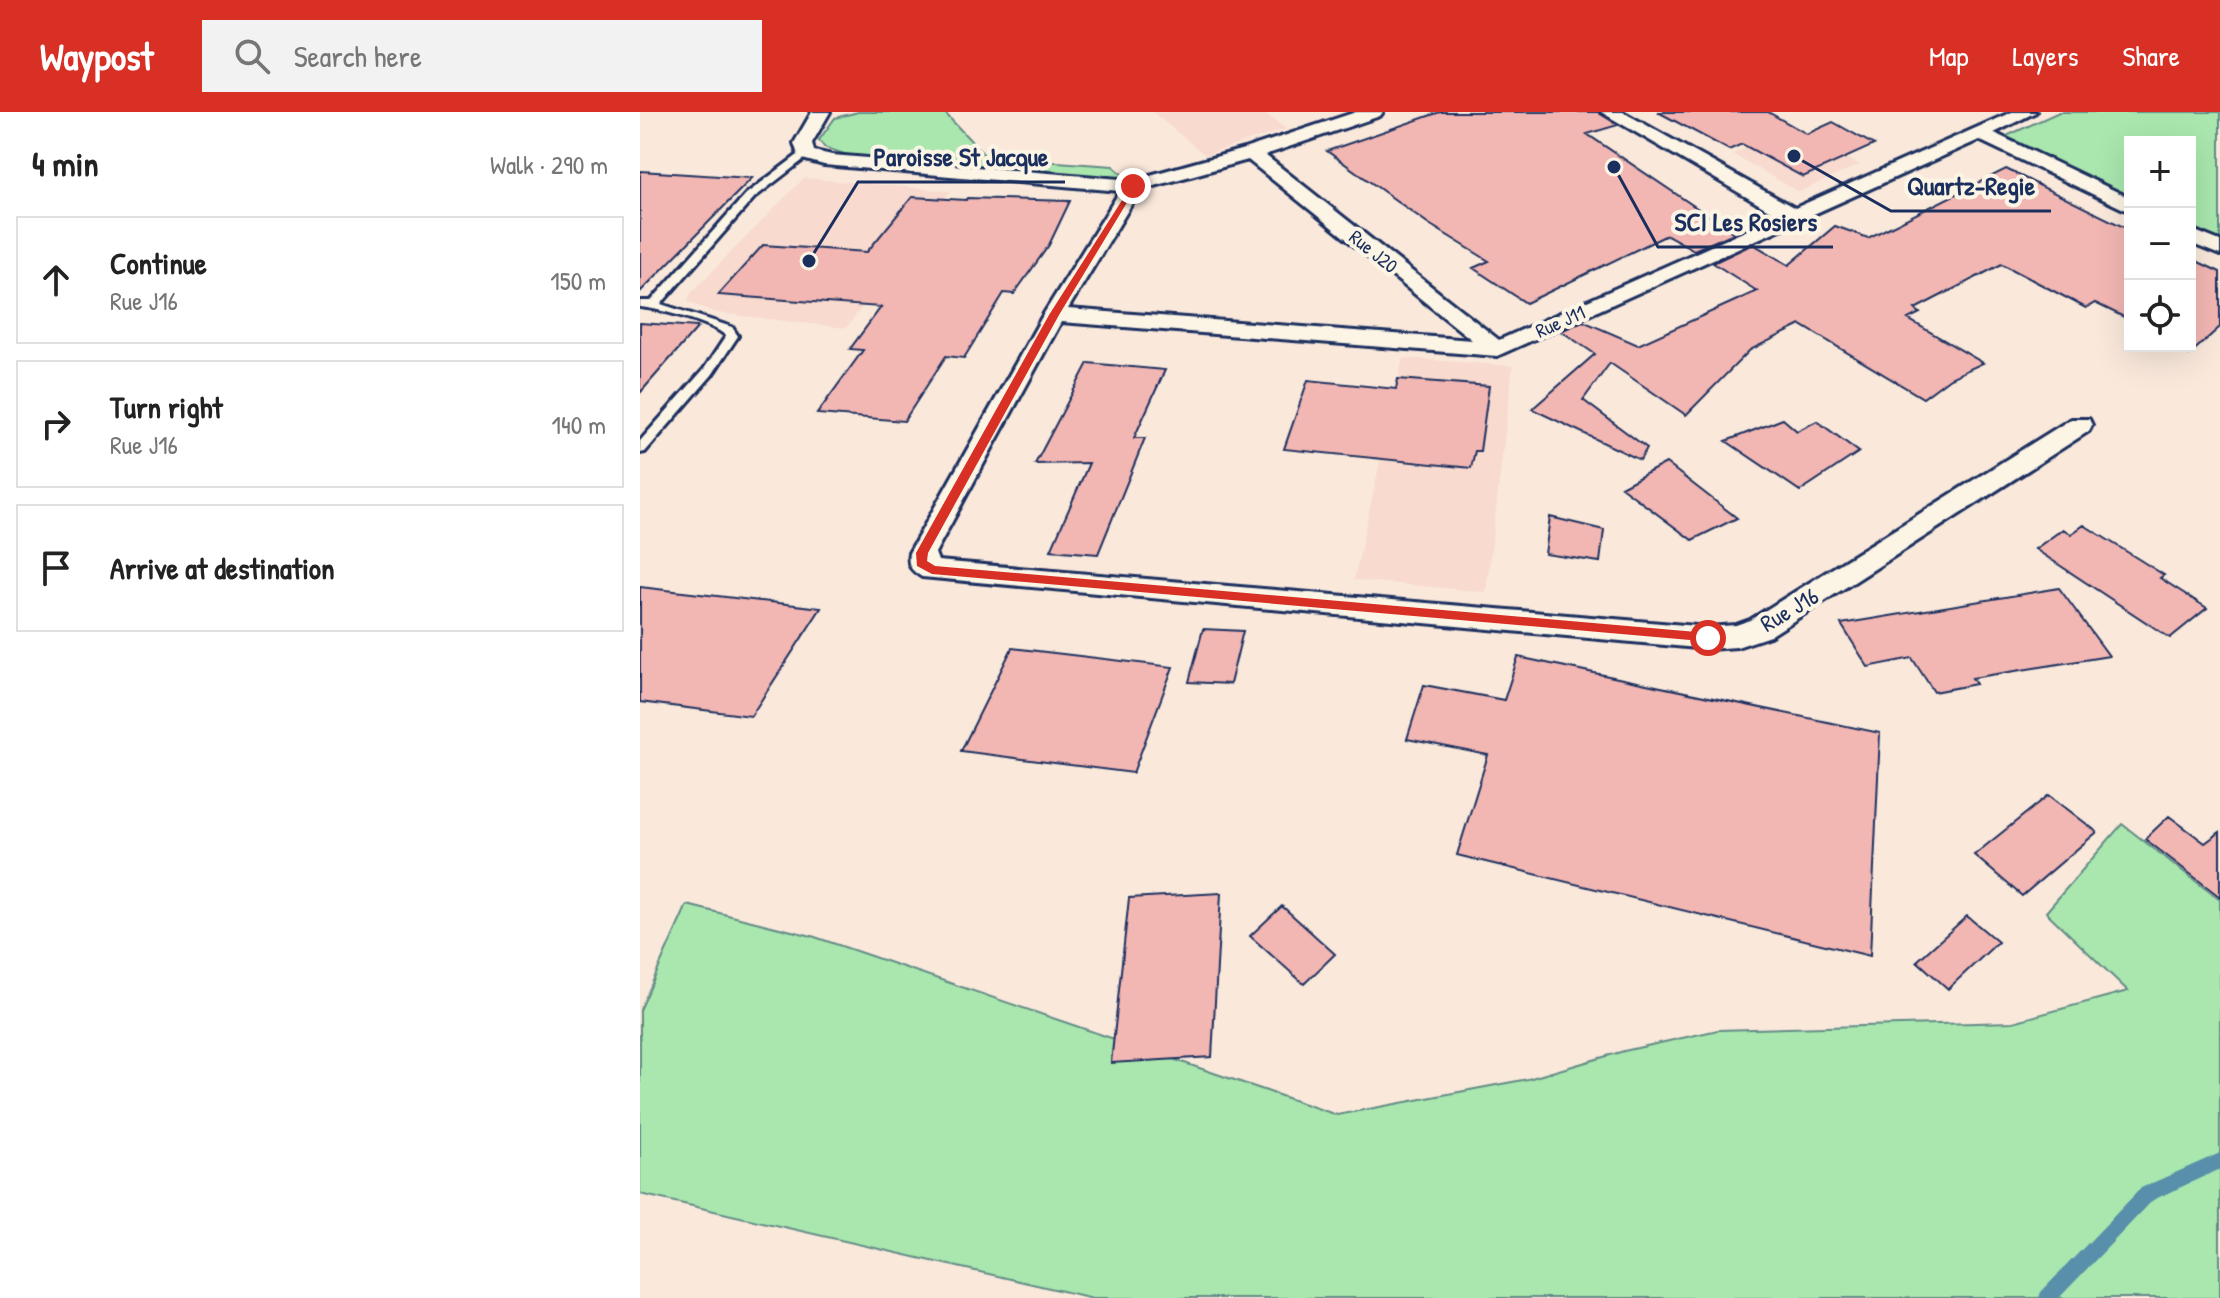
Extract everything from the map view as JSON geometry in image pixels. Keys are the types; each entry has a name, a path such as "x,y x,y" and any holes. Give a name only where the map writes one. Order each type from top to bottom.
{"street":[{"path":"823,113 803,143 806,154 858,164 1133,186 1251,153 1374,112"},
{"path":"1610,112 1794,216"},
{"name":"Rue J11","path":"1054,315 1497,349 2019,113"},
{"path":"1979,133 2124,203"},
{"name":"Rue J20","path":"1251,153 1497,349"},
{"name":"Rue J16","path":"1133,186 1054,315 922,553 921,563 932,570 1708,638 1737,636 1760,628 2080,425"},
{"path":"2196,238 2220,249"}],"lane":[{"path":"640,449 708,372 732,336 728,330 647,304 750,196 806,154"}],"shaded area":[{"path":"1152,112 1263,112 1286,129 1205,155"},
{"path":"1792,130 1860,165 1799,192 1732,154"},
{"path":"804,178 951,191 846,328 716,313 688,302 690,294"},
{"path":"1403,358 1513,366 1486,592 1354,580"}],"green space":[{"path":"858,112 944,112 986,157 1113,166 1129,180 847,155 824,147 819,140 835,118"},
{"path":"2059,112 2220,112 2220,240 2196,229 2196,136 2124,136 2124,195 2002,138"},
{"path":"2122,824 2220,900 2220,1298 1093,1298 640,1194 640,1010 687,905 812,936 1337,1115 1528,1079 1624,1051 1718,1030 2013,1022 2128,991 2046,912"}],"building":[{"path":"1440,112 1598,112 1618,125 1587,134 1734,233 1694,250 1667,235 1526,303 1473,268 1489,261 1429,224 1327,151"},
{"path":"1658,112 1768,112 1807,134 1833,122 1874,145 1803,177 1742,144 1729,150"},
{"path":"2006,169 2124,227 2124,317 2095,303 2086,308 2002,264 1915,309 1920,313 1908,319 1983,363 1950,378 1923,398 1801,325 1750,350 1686,415 1610,363 1583,400 1647,448 1640,460 1532,409 1595,354 1561,331 1583,321 1638,345 1757,291 1713,263 1753,244 1789,265 1835,226 1868,238"},
{"path":"640,171 752,178 640,292"},
{"path":"912,197 1070,201 1049,245 1014,294 1004,293 964,358 946,356 904,421 817,414 863,350 850,349 881,307 718,295 763,245 867,252"},
{"path":"2196,261 2220,272 2220,327 2196,349"},
{"path":"640,323 698,327 640,393"},
{"path":"1088,363 1165,370 1134,438 1145,438 1098,554 1051,550 1089,463 1035,464"},
{"path":"1398,379 1489,386 1480,451 1475,451 1471,468 1284,449 1308,380 1396,389"},
{"path":"1783,419 1797,431 1817,421 1859,452 1800,491 1726,441"},
{"path":"1666,463 1737,518 1692,540 1621,487"},
{"path":"1550,517 1604,530 1600,562 1545,554"},
{"path":"2084,525 2164,575 2160,578 2207,608 2170,638 2035,549 2063,529 2071,534"},
{"path":"640,587 821,608 751,716 640,702"},
{"path":"2059,588 2109,656 1972,678 1976,684 1934,692 1912,658 1868,667 1841,624"},
{"path":"1203,629 1243,631 1230,684 1189,682"},
{"path":"1012,648 1173,667 1133,773 961,751"},
{"path":"1518,657 1880,733 1870,956 1457,855 1488,755 1407,739 1424,685 1504,700"},
{"path":"2049,795 2097,832 2022,896 1974,855"},
{"path":"2169,816 2205,843 2220,832 2220,897 2145,839"},
{"path":"1221,893 1212,1057 1111,1063 1129,898"},
{"path":"1282,906 1335,954 1304,984 1250,936"},
{"path":"1967,916 1998,942 1948,989 1917,961"}],"waterway":[{"path":"2047,1298 2147,1194 2220,1161"}],"place":[{"name":"Quartz-Regie","path":"1794,156"},
{"name":"SCI Les Rosiers","path":"1614,167"},
{"name":"Paroisse St Jacque","path":"809,261"}],"route":[{"path":"1133,186 1054,315 922,553 921,563 932,570 1708,638"}]}
